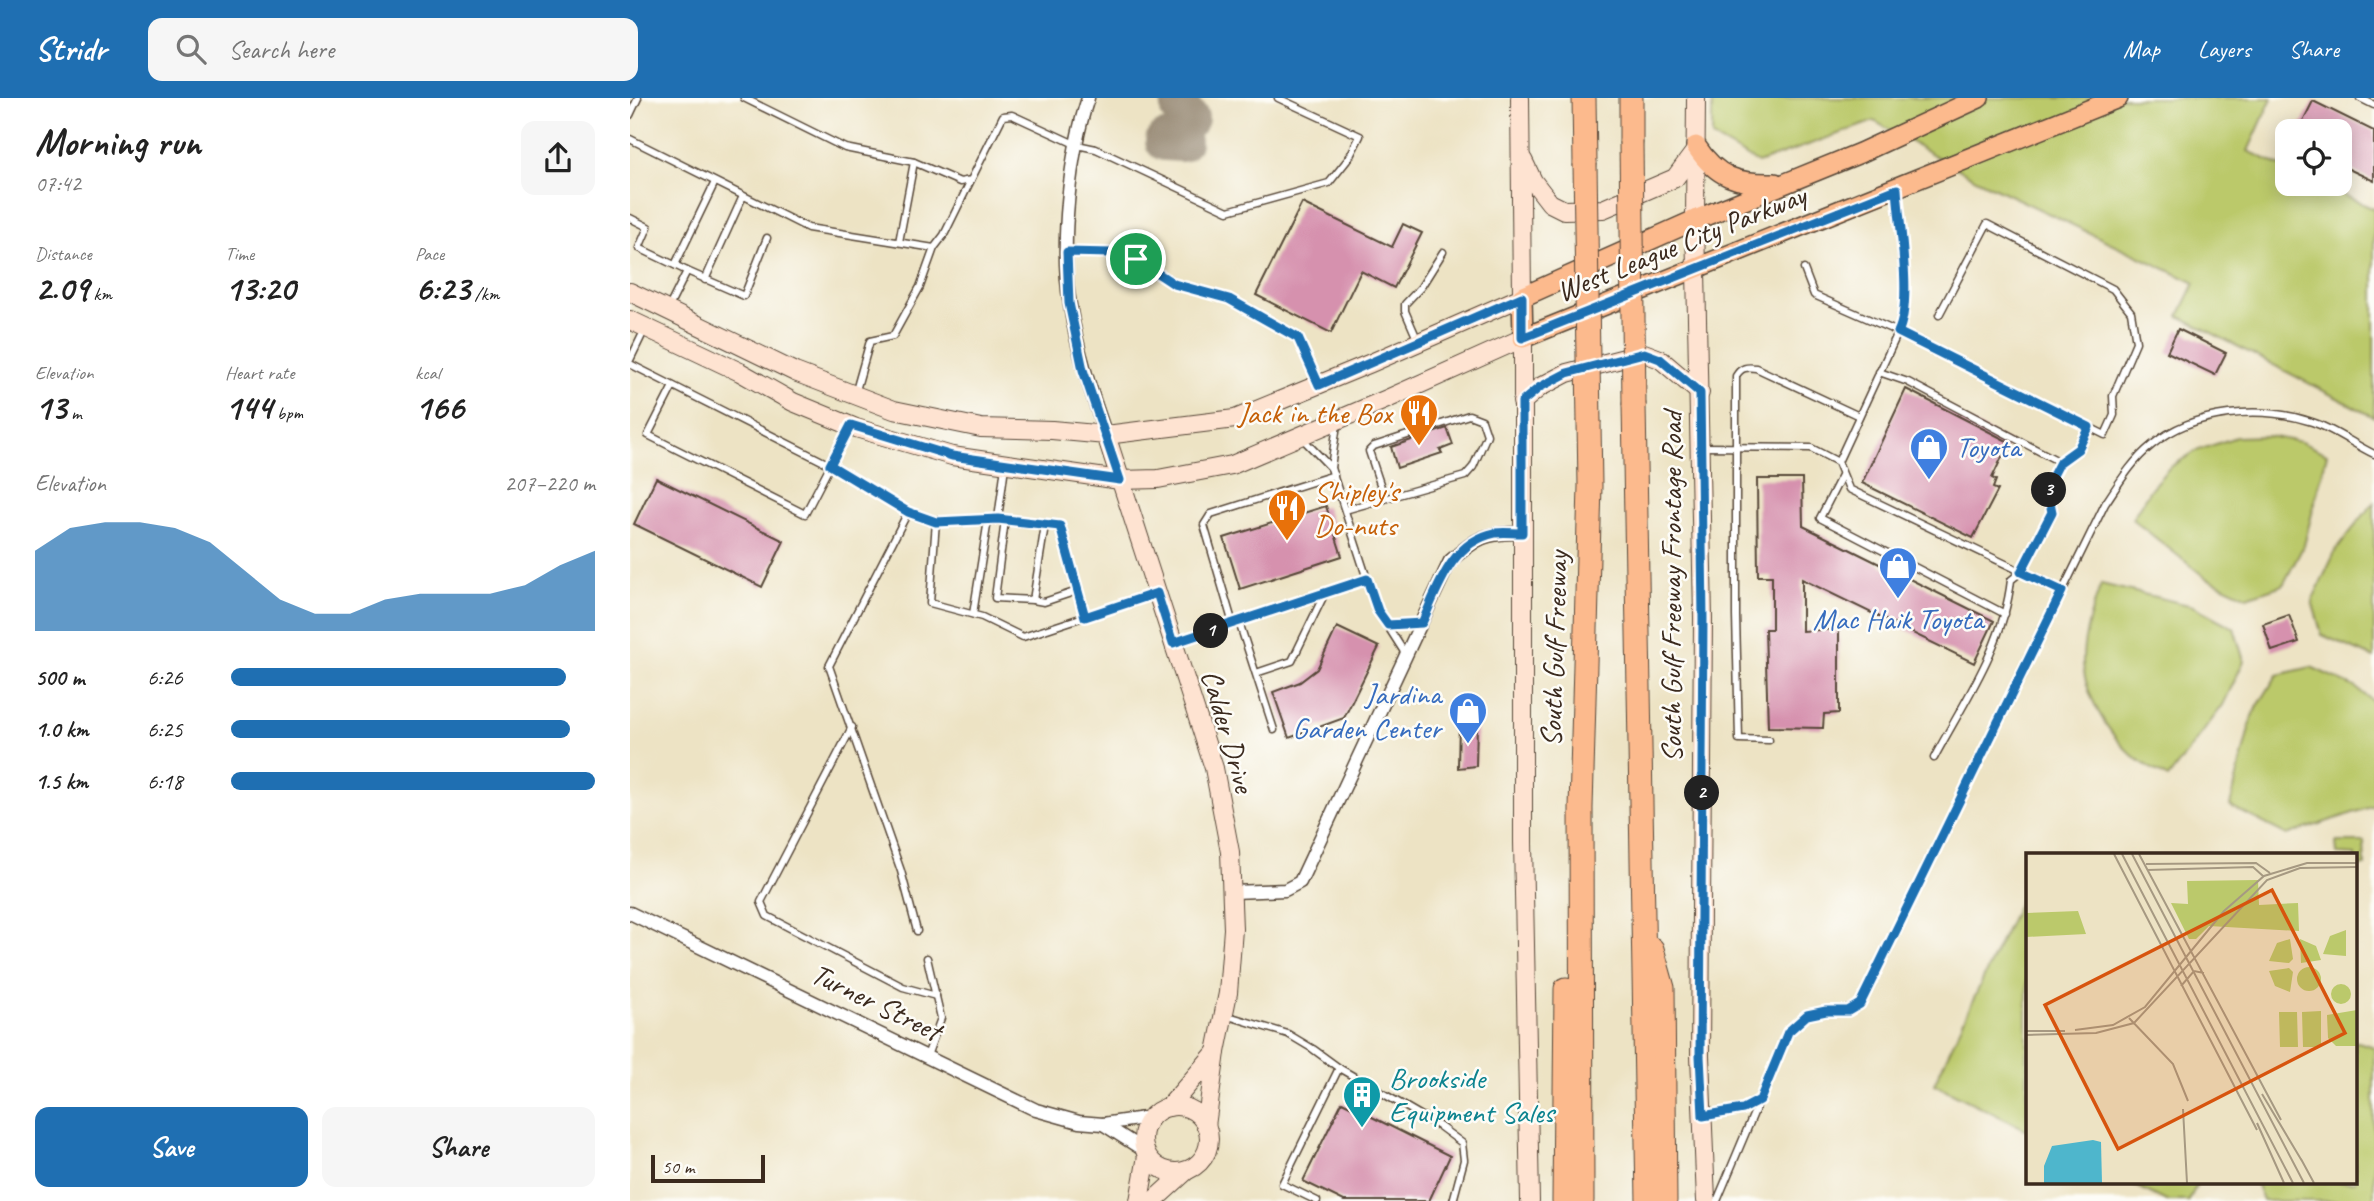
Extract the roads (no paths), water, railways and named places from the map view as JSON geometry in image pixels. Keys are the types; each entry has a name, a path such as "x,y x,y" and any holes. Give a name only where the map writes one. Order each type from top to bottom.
{"highway":[{"name":"South Gulf Freeway","path":"1582,1201 1581,808 1590,486 1584,98"},
{"path":"1631,98 1648,1201"},
{"path":"1564,1201 1567,859 1583,718"},
{"path":"1643,919 1663,988 1665,1201"}],"main road":[{"path":"1520,98 1522,842 1530,1201"},
{"name":"South Gulf Freeway Frontage Road","path":"1696,98 1695,220 1703,631 1700,1056 1706,1201"},
{"name":"West League City Parkway","path":"630,292 795,372 894,410 981,428 1106,435 1235,419 1419,342 1695,220 1860,153 1979,98"},
{"name":"West League City Parkway","path":"638,324 740,372 793,402 851,425 952,456 1120,480 1158,479 1232,464 1522,338 2118,98"},
{"path":"1520,154 1532,181 1550,203 1564,210 1603,209 1675,178 1696,148 1722,174 1748,184 1790,182"},
{"path":"1522,402 1540,387 1567,373 1644,353 1660,359 1700,393"},
{"name":"Calder Drive","path":"1106,435 1214,768 1230,852 1233,929 1228,993 1216,1052 1206,1126"},
{"name":"Calder Drive","path":"1169,1107 1216,1052"},
{"path":"1139,1201 1146,1154 1142,1136 1151,1117 1169,1107 1181,1106 1200,1116 1209,1137 1208,1148 1196,1166 1186,1171 1153,1201"},
{"path":"1146,1154 1163,1170 1186,1171"}],"street":[{"path":"1088,98 1071,179 1067,252 1069,303 1083,370 1106,435"},
{"path":"1233,892 1285,890 1300,882 1450,561 1475,540 1496,533 1522,533"},
{"name":"Turner Street","path":"630,913 1036,1110 1079,1122 1103,1124 1151,1117"},
{"name":"Turner Street","path":"1103,1124 1146,1154"}],"lane":[{"path":"630,115 638,98"},
{"path":"744,98 845,148 914,162 960,182 971,180"},
{"path":"855,395 870,341 893,336 920,287 934,248 944,235 1003,116 1012,115 1077,145 1096,149 1228,211 1329,183 1349,158 1360,136 1278,98"},
{"path":"2360,98 2374,105"},
{"path":"630,139 808,228 934,248"},
{"path":"899,242 914,162"},
{"path":"675,265 715,182"},
{"path":"1897,189 1905,295 1901,326 1838,462 1842,475 1849,489 2062,591"},
{"path":"705,280 743,196"},
{"path":"630,218 648,227 639,248 744,296 767,238"},
{"path":"1804,269 1814,295 1898,332 2105,435 2114,415 2113,396 2136,342 2131,312 2113,289 1987,224 1939,315"},
{"path":"1067,252 1111,253 1136,259 1174,284 1229,299 1298,338 1319,385"},
{"path":"1419,342 1405,311 1405,304 1422,287 1443,252"},
{"path":"667,310 687,271"},
{"path":"638,324 630,362 830,465 908,512 936,522 1001,520 1060,526 1085,617"},
{"path":"1769,740 1739,739 1736,376 1739,370 1745,367 1756,368 1859,416"},
{"path":"1879,372 1908,382 2060,462"},
{"path":"673,386 648,435 805,514 851,425"},
{"path":"1717,1201 1788,1032 1807,1015 1826,1011 1848,1011 1860,1004 2105,504 2127,471 2153,444 2192,422 2223,415 2277,414 2312,422 2374,454"},
{"path":"1345,510 1385,499 1465,476 1473,467 1487,435 1482,420 1469,415 1374,446 1369,451 1385,499"},
{"path":"1338,420 1333,472 1378,611 1406,656"},
{"path":"1934,758 1987,660 2005,614 2011,580 2021,572 2052,512 2049,483 2060,462 2078,449 2089,427"},
{"path":"1300,436 1333,472"},
{"path":"1701,447 1811,448 1838,462"},
{"path":"1006,464 995,598 1044,601 1077,591"},
{"path":"1274,730 1204,525 1211,513 1333,472"},
{"path":"1842,475 1820,518 2005,614"},
{"path":"908,512 829,666 901,871 917,931"},
{"path":"973,614 988,520"},
{"path":"936,522 930,603 973,614 1023,637 1157,593"},
{"path":"1033,600 1045,525"},
{"path":"1173,643 1367,579"},
{"path":"1256,673 1292,661 1325,593"},
{"path":"1388,625 1422,623"},
{"path":"852,726 761,902 767,916 903,987 936,996"},
{"path":"927,958 942,1018 927,1056"},
{"path":"1224,1014 1288,1034 1339,1068 1439,1126 1462,1143 1464,1160 1453,1201"},
{"path":"1317,1201 1282,1184 1339,1068"},
{"path":"1703,1116 1743,1109 1760,1100"}],"place":[{"name":"Jack in the Box","path":"1419,447"},
{"name":"Toyota","path":"1929,481"},
{"name":"Shipley's Do-nuts","path":"1287,542"},
{"name":"Mac Haik Toyota","path":"1898,600"},
{"name":"Jardina Garden Center","path":"1468,745"},
{"name":"Brookside Equipment Sales","path":"1362,1129"}]}
